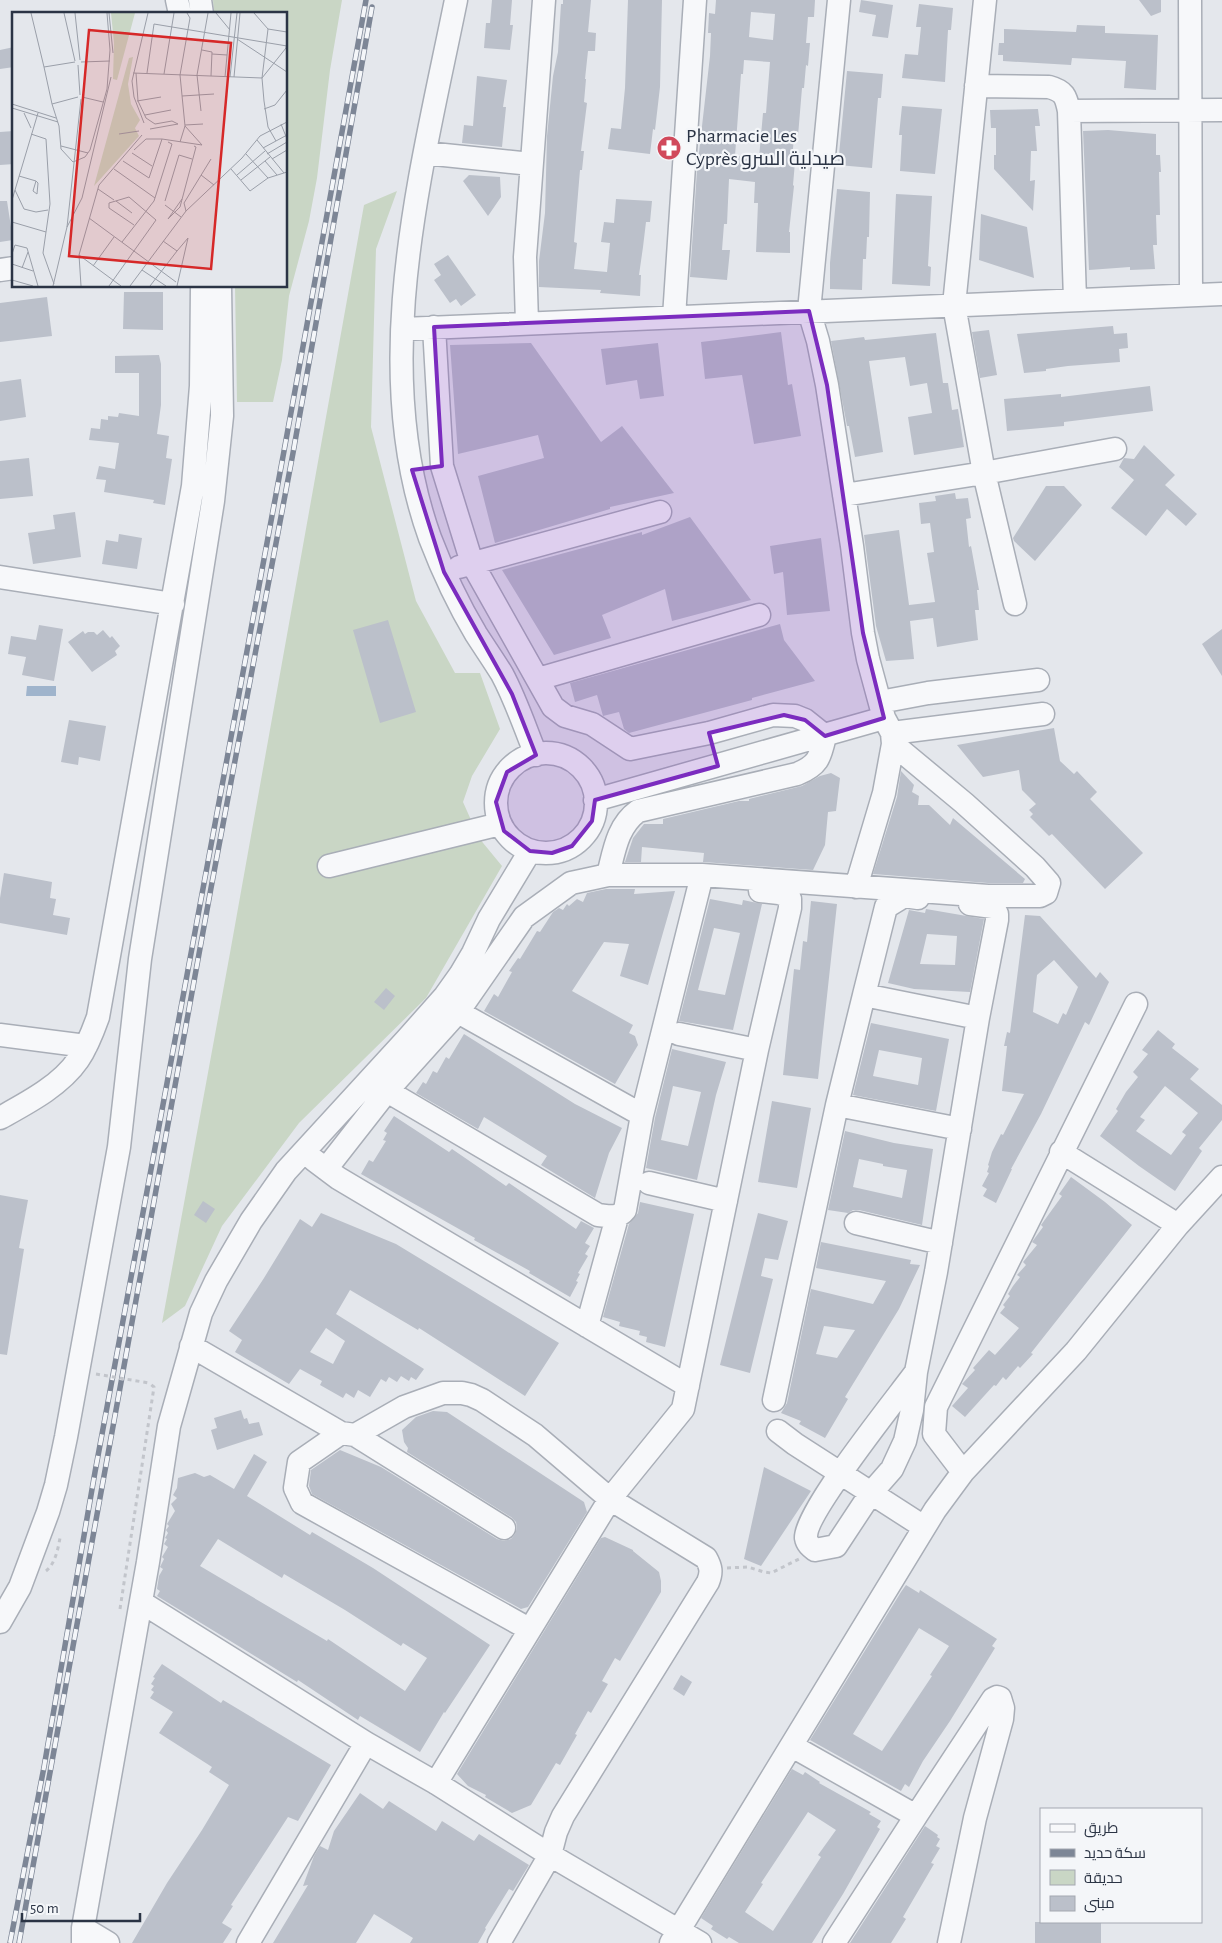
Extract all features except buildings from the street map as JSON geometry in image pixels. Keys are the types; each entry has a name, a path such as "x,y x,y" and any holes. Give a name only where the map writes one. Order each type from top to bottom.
{"street":[{"path":"456,0 425,153 409,250 404,291 402,353 404,400 412,470 427,527 444,572 463,612 512,694 536,755"},
{"path":"527,323 525,257 544,0"},
{"path":"674,317 695,0"},
{"path":"840,0 809,311 818,341 827,384 863,633 887,724 884,793 856,886"},
{"path":"985,0 954,305 984,473 1016,604"},
{"path":"1190,0 1191,295"},
{"path":"976,86 1049,87 1060,90 1066,97 1069,111 1075,300"},
{"path":"1069,111 1222,110"},
{"path":"425,153 531,164"},
{"path":"0,1118 58,1081 78,1061 98,1017 193,486 198,428 202,288"},
{"path":"0,1622 20,1587 56,1485 100,1260 119,1148 140,960 220,451 222,361 220,288"},
{"path":"403,329 1222,294"},
{"path":"434,327 442,466 472,563 538,679 549,702 558,712 592,724 630,749 784,715 805,720 825,736"},
{"path":"844,495 984,473 1115,449"},
{"path":"412,470 442,466"},
{"path":"444,572 660,512"},
{"path":"0,576 173,604"},
{"path":"538,679 759,615"},
{"path":"887,724 928,693 1038,680"},
{"path":"596,800 825,736 887,724 1043,714"},
{"path":"326,1169 387,1092 458,1012 524,917 571,883 608,875 856,886 988,896 1040,896 1046,893 1049,883 1046,878 964,803 887,724"},
{"path":"709,733 718,766"},
{"path":"608,875 623,825 638,811 797,774 809,769 817,762 825,736"},
{"path":"554,754 572,761 586,774 596,800 592,821 587,831 576,842 552,853 530,850 516,843 500,824 496,802 501,781 515,764 536,755 554,754"},
{"path":"329,866 500,824"},
{"path":"108,1943 83,1935 141,1602 169,1426 201,1313 216,1280 250,1221 286,1171 445,996 460,976 530,850"},
{"path":"436,1782 610,1499 683,1408 757,1050 790,908 790,899 779,893 701,880"},
{"path":"587,1326 617,1217 625,1210 642,1114 701,880"},
{"path":"774,1400 837,1105 886,907 904,896 989,906 993,907 997,914 941,1243 916,1372 912,1410 905,1440 892,1469 871,1493 836,1546 815,1550 808,1545 806,1538 808,1526 840,1473 916,1372"},
{"path":"864,995 978,1018"},
{"path":"963,1472 934,1434 936,1407 1136,1004"},
{"path":"458,1012 642,1114"},
{"path":"680,1034 757,1050"},
{"path":"0,1035 86,1046"},
{"path":"387,1092 598,1215 617,1217"},
{"path":"837,1105 960,1130"},
{"path":"303,1152 338,1178 688,1386"},
{"path":"1061,1152 1178,1226"},
{"path":"675,1937 924,1527 963,1472 1076,1351 1178,1226 1222,1177"},
{"path":"649,1183 726,1201"},
{"path":"856,1223 941,1243"},
{"path":"191,1346 348,1434 504,1528"},
{"path":"499,1943 550,1855 556,1832 563,1816 708,1582 711,1570 706,1558 610,1499 535,1435 482,1400 462,1393 443,1393 404,1407 348,1434 299,1462 295,1488 302,1503 529,1629"},
{"path":"778,1431 795,1444 924,1527"},
{"path":"141,1602 366,1743 436,1782 675,1937 700,1943"},
{"path":"834,1943 993,1699 997,1697 1000,1698 1003,1708 1002,1719 976,1818 949,1943"},
{"path":"248,1943 366,1743"},
{"path":"792,1746 916,1816"}],"path":[{"path":"96,1374 149,1383"},
{"path":"711,1570 748,1567 771,1573 815,1550"}],"highlighted area":[{"path":"809,311 827,385 863,633 884,718 825,736 805,720 784,715 709,733 718,766 595,800 592,821 572,846 552,853 530,851 504,831 496,802 507,772 536,755 512,694 444,572 412,470 442,466 434,327"}],"green space":[{"path":"213,0 342,0 330,70 317,178 309,221 289,296 282,360 273,402 237,402 235,288 288,288 288,12 214,12"},
{"path":"397,191 376,249 371,427 416,601 455,673 480,673 500,729 472,776 463,802 479,838 502,866 426,998 299,1123 222,1226 185,1306 162,1323 364,205"}],"water":[{"path":"27,686 56,686 56,696 26,696"}],"railway":[{"path":"10,1943 44,1767 95,1472 366,0"},
{"path":"19,1943 211,888 293,453 372,7"}],"place":[{"name":"Pharmacie Les Cyprès صيدلية السرو","path":"669,148"}]}
